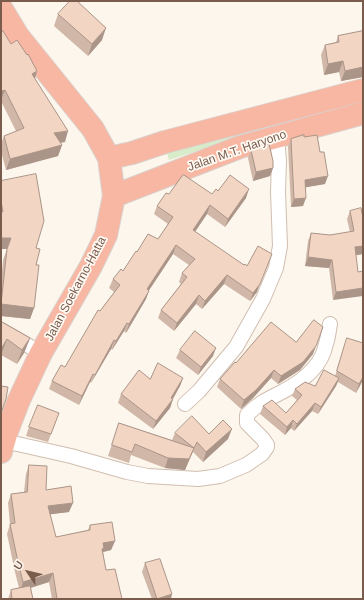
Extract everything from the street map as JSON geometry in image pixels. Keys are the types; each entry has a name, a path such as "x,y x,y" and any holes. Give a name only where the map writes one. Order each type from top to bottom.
{"highway":[{"name":"Jalan Soekarno-Hatta","path":"1,8 18,36 93,129 109,158 114,196 106,235 91,266 41,353 18,400 2,447"},
{"name":"Jalan M.T. Haryono","path":"109,158 363,90"},
{"name":"Jalan M.T. Haryono","path":"114,196 240,147 363,113"}],"street":[{"path":"186,404 199,391 236,347 263,299 276,268 280,246 278,192 279,162 276,136"},
{"path":"2,447 71,456 127,472 148,476 198,479 220,476 246,465 262,454 267,448 265,442 247,423 247,415 262,402 297,383 311,371 324,352 330,324"},
{"path":"1,330 41,353"}],"green space":[{"path":"363,98 363,104 261,130 169,160 167,153"}],"building":[{"path":"70,1 77,1 106,28 92,44 58,14"},
{"path":"3,31 11,44 17,40 27,55 28,54 37,71 32,74 68,131 54,133 62,145 10,159 4,136 24,128 5,90 2,91 1,89 1,33"},
{"path":"363,31 363,67 345,71 343,61 328,64 325,45 339,42 338,36"},
{"path":"304,135 304,137 317,135 320,152 324,152 328,176 305,180 306,198 294,199 291,139"},
{"path":"269,144 273,168 256,172 251,150"},
{"path":"36,174 44,221 36,248 40,249 36,265 39,265 34,308 1,304 7,249 11,238 1,238 1,211 3,212 1,201 1,181"},
{"path":"184,175 212,194 216,189 218,191 230,175 249,189 228,219 210,205 193,230 247,266 258,246 272,254 260,284 253,293 227,275 205,301 199,295 177,323 161,310 187,277 182,273 195,259 176,245 147,289 149,291 129,324 127,323 116,341 114,340 95,375 93,374 82,396 52,381 61,365 65,367 98,310 100,311 120,285 113,279 121,269 123,271 148,234 158,239 173,217 157,206 166,193 169,194"},
{"path":"361,208 363,218 363,246 355,247 358,272 363,271 363,288 336,292 332,260 308,257 311,233 330,235 354,231 350,211"},
{"path":"314,320 323,327 316,346 303,362 281,376 274,370 256,390 244,400 220,379 235,362 236,363 271,322 296,342"},
{"path":"1,321 30,338 22,350 7,339 1,349"},
{"path":"195,331 216,348 201,367 180,350"},
{"path":"347,338 363,343 363,377 359,384 337,371"},
{"path":"158,363 183,378 171,398 173,399 156,421 121,394 139,370 150,379"},
{"path":"324,370 339,378 321,407 315,403 297,424 293,420 287,427 263,406 272,400 286,413 302,395 295,389 305,382 315,386"},
{"path":"1,386 8,387 1,413"},
{"path":"38,405 59,413 51,434 29,427"},
{"path":"192,416 209,434 223,420 232,429 206,452 197,442 194,448 175,433"},
{"path":"119,423 194,448 189,459 168,458 135,444 132,452 112,445"},
{"path":"29,465 47,466 46,490 71,486 73,503 48,506 56,537 90,530 90,525 112,522 115,541 103,543 104,548 102,549 106,570 115,569 122,599 57,599 53,573 23,582 10,524 15,523 11,494 27,492"},
{"path":"160,559 172,594 157,599 145,563"},
{"path":"30,586 33,599 12,599 11,590"}]}
